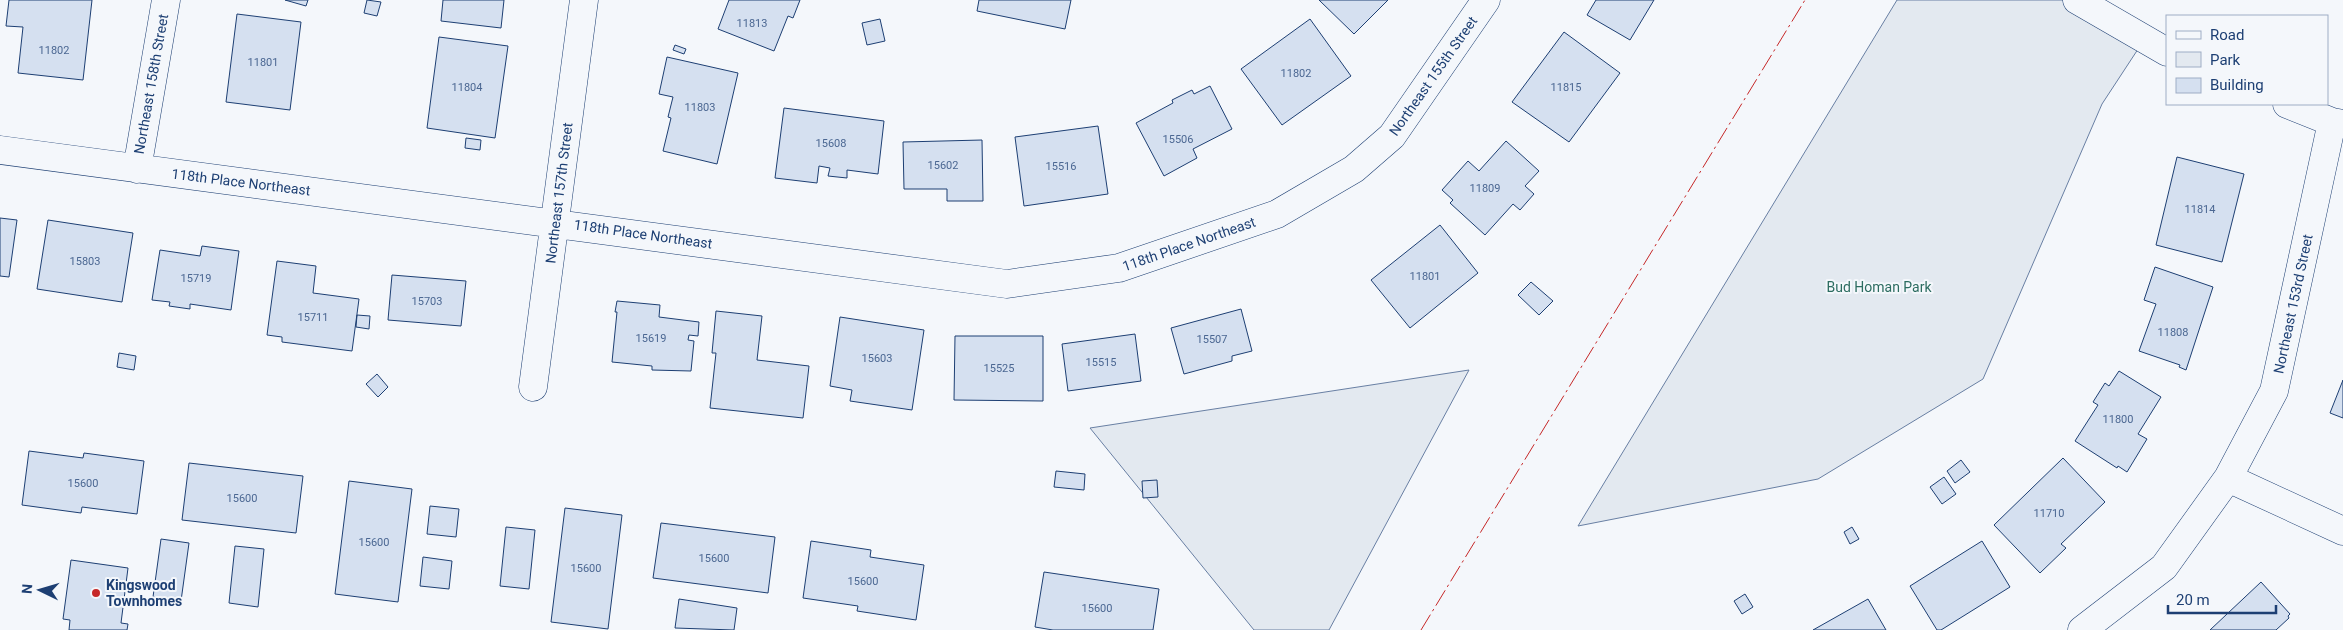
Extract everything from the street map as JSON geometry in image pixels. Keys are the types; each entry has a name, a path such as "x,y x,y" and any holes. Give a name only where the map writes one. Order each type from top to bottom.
{"street":[{"name":"Northeast 158th Street","path":"137,169 166,0"},
{"name":"Northeast 157th Street","path":"533,387 584,0"},
{"name":"Northeast 155th Street","path":"1277,214 1354,169 1392,136 1486,0"},
{"path":"2077,0 2112,9 2166,51"},
{"path":"2290,105 2337,123"},
{"name":"Northeast 153rd Street","path":"2228,478 2274,391 2337,123"},
{"name":"118th Place Northeast","path":"0,150 556,222 1006,284 1120,268 1277,214"},
{"path":"2082,630 2164,567 2228,478 2343,531"}],"green space":[{"name":"Bud Homan Park","path":"1897,0 2077,0 2144,40 2102,104 1983,379 1818,479 1578,526"},
{"path":"1469,370 1329,630 1254,630 1090,428"}],"building":[{"path":"9,0 92,0 83,80 18,73 23,27 6,26"},
{"path":"285,0 308,0 306,6"},
{"path":"367,0 381,2 377,16 364,13"},
{"path":"443,0 504,0 501,28 441,21"},
{"path":"729,0 800,0 793,18 788,16 774,51 718,29"},
{"path":"979,0 1071,0 1065,29 977,11"},
{"path":"1319,0 1388,0 1354,34"},
{"path":"1596,0 1654,0 1630,40 1587,15"},
{"path":"237,14 301,22 290,110 226,102"},
{"path":"880,19 885,41 867,45 862,23"},
{"path":"1310,19 1351,76 1282,125 1241,69"},
{"path":"1564,32 1620,73 1569,142 1512,102"},
{"path":"439,37 508,46 495,138 427,128"},
{"path":"675,45 686,49 684,54 673,50"},
{"path":"667,57 738,73 717,164 663,151 671,118 668,117 673,97 659,94"},
{"path":"1210,86 1232,129 1193,149 1197,158 1164,176 1136,123 1173,103 1172,100 1192,90 1194,94"},
{"path":"784,108 884,121 878,174 847,170 847,178 828,176 830,168 819,166 817,183 775,178"},
{"path":"1098,126 1108,194 1024,206 1015,137"},
{"path":"466,138 481,140 480,150 465,148"},
{"path":"982,140 983,201 947,201 947,189 904,189 903,142"},
{"path":"1506,141 1539,171 1525,186 1534,194 1520,210 1513,204 1485,235 1450,203 1453,200 1442,190 1468,161 1479,171"},
{"path":"2177,157 2244,174 2222,262 2156,245"},
{"path":"0,218 17,220 9,277 0,276"},
{"path":"48,220 133,233 122,302 37,289"},
{"path":"1440,225 1478,273 1410,328 1371,280"},
{"path":"202,246 239,251 231,310 190,304 190,309 169,306 170,302 152,300 160,250 200,256"},
{"path":"277,261 316,266 313,293 359,299 352,351 282,342 282,337 267,335"},
{"path":"2155,267 2213,287 2186,370 2179,367 2180,365 2139,351 2156,304 2144,300"},
{"path":"392,275 466,281 461,326 388,320"},
{"path":"1531,282 1553,301 1539,315 1518,295"},
{"path":"617,301 660,305 659,317 699,322 698,336 689,335 688,340 694,341 691,371 652,370 652,366 612,362"},
{"path":"1241,309 1252,351 1232,356 1232,361 1184,374 1171,328"},
{"path":"716,311 762,316 757,360 809,366 803,418 710,408 716,353 712,353"},
{"path":"357,315 370,316 369,329 356,327"},
{"path":"840,317 924,330 912,410 850,401 852,390 830,386"},
{"path":"1135,334 1141,381 1068,391 1062,344"},
{"path":"955,336 1043,336 1043,401 954,400"},
{"path":"119,353 136,356 134,370 117,367"},
{"path":"2119,371 2161,397 2138,434 2147,439 2127,472 2118,466 2117,468 2075,441 2098,405 2093,402 2105,383 2109,386"},
{"path":"377,374 388,387 378,397 366,384"},
{"path":"2343,380 2343,418 2330,413"},
{"path":"29,451 83,458 84,453 144,461 137,514 82,507 81,513 22,505"},
{"path":"2063,458 2105,502 2061,544 2066,548 2040,573 1994,525"},
{"path":"1961,460 1970,472 1955,483 1947,471"},
{"path":"189,463 303,476 296,533 182,520"},
{"path":"1056,471 1085,474 1084,490 1054,487"},
{"path":"1944,477 1956,494 1942,504 1930,487"},
{"path":"1157,480 1158,497 1143,498 1142,481"},
{"path":"349,481 412,489 398,602 335,594"},
{"path":"430,506 459,509 456,537 427,534"},
{"path":"565,508 622,515 608,629 551,622"},
{"path":"661,523 775,537 768,593 653,578"},
{"path":"506,527 535,530 529,589 500,586"},
{"path":"1852,527 1859,539 1850,544 1844,532"},
{"path":"161,539 189,543 181,601 153,597"},
{"path":"811,541 871,550 870,557 924,565 916,620 857,611 858,606 803,598"},
{"path":"1982,541 2010,587 1941,630 1937,630 1910,586"},
{"path":"235,546 264,549 258,607 229,603"},
{"path":"423,557 452,561 449,589 420,586"},
{"name":"Kingswood Townhomes","path":"71,560 128,568 121,623 128,624 127,630 69,630 70,620 63,619"},
{"path":"1044,572 1159,589 1153,630 1053,630 1035,627"},
{"path":"2261,582 2290,614 2289,618 2276,630 2210,630"},
{"path":"1745,594 1753,607 1742,614 1734,601"},
{"path":"679,599 737,608 734,630 675,628"},
{"path":"1868,599 1886,630 1813,630"}],"power":[{"path":"1421,630 1805,0"}],"place":[{"name":"Kingswood Townhomes","path":"96,593"}]}
